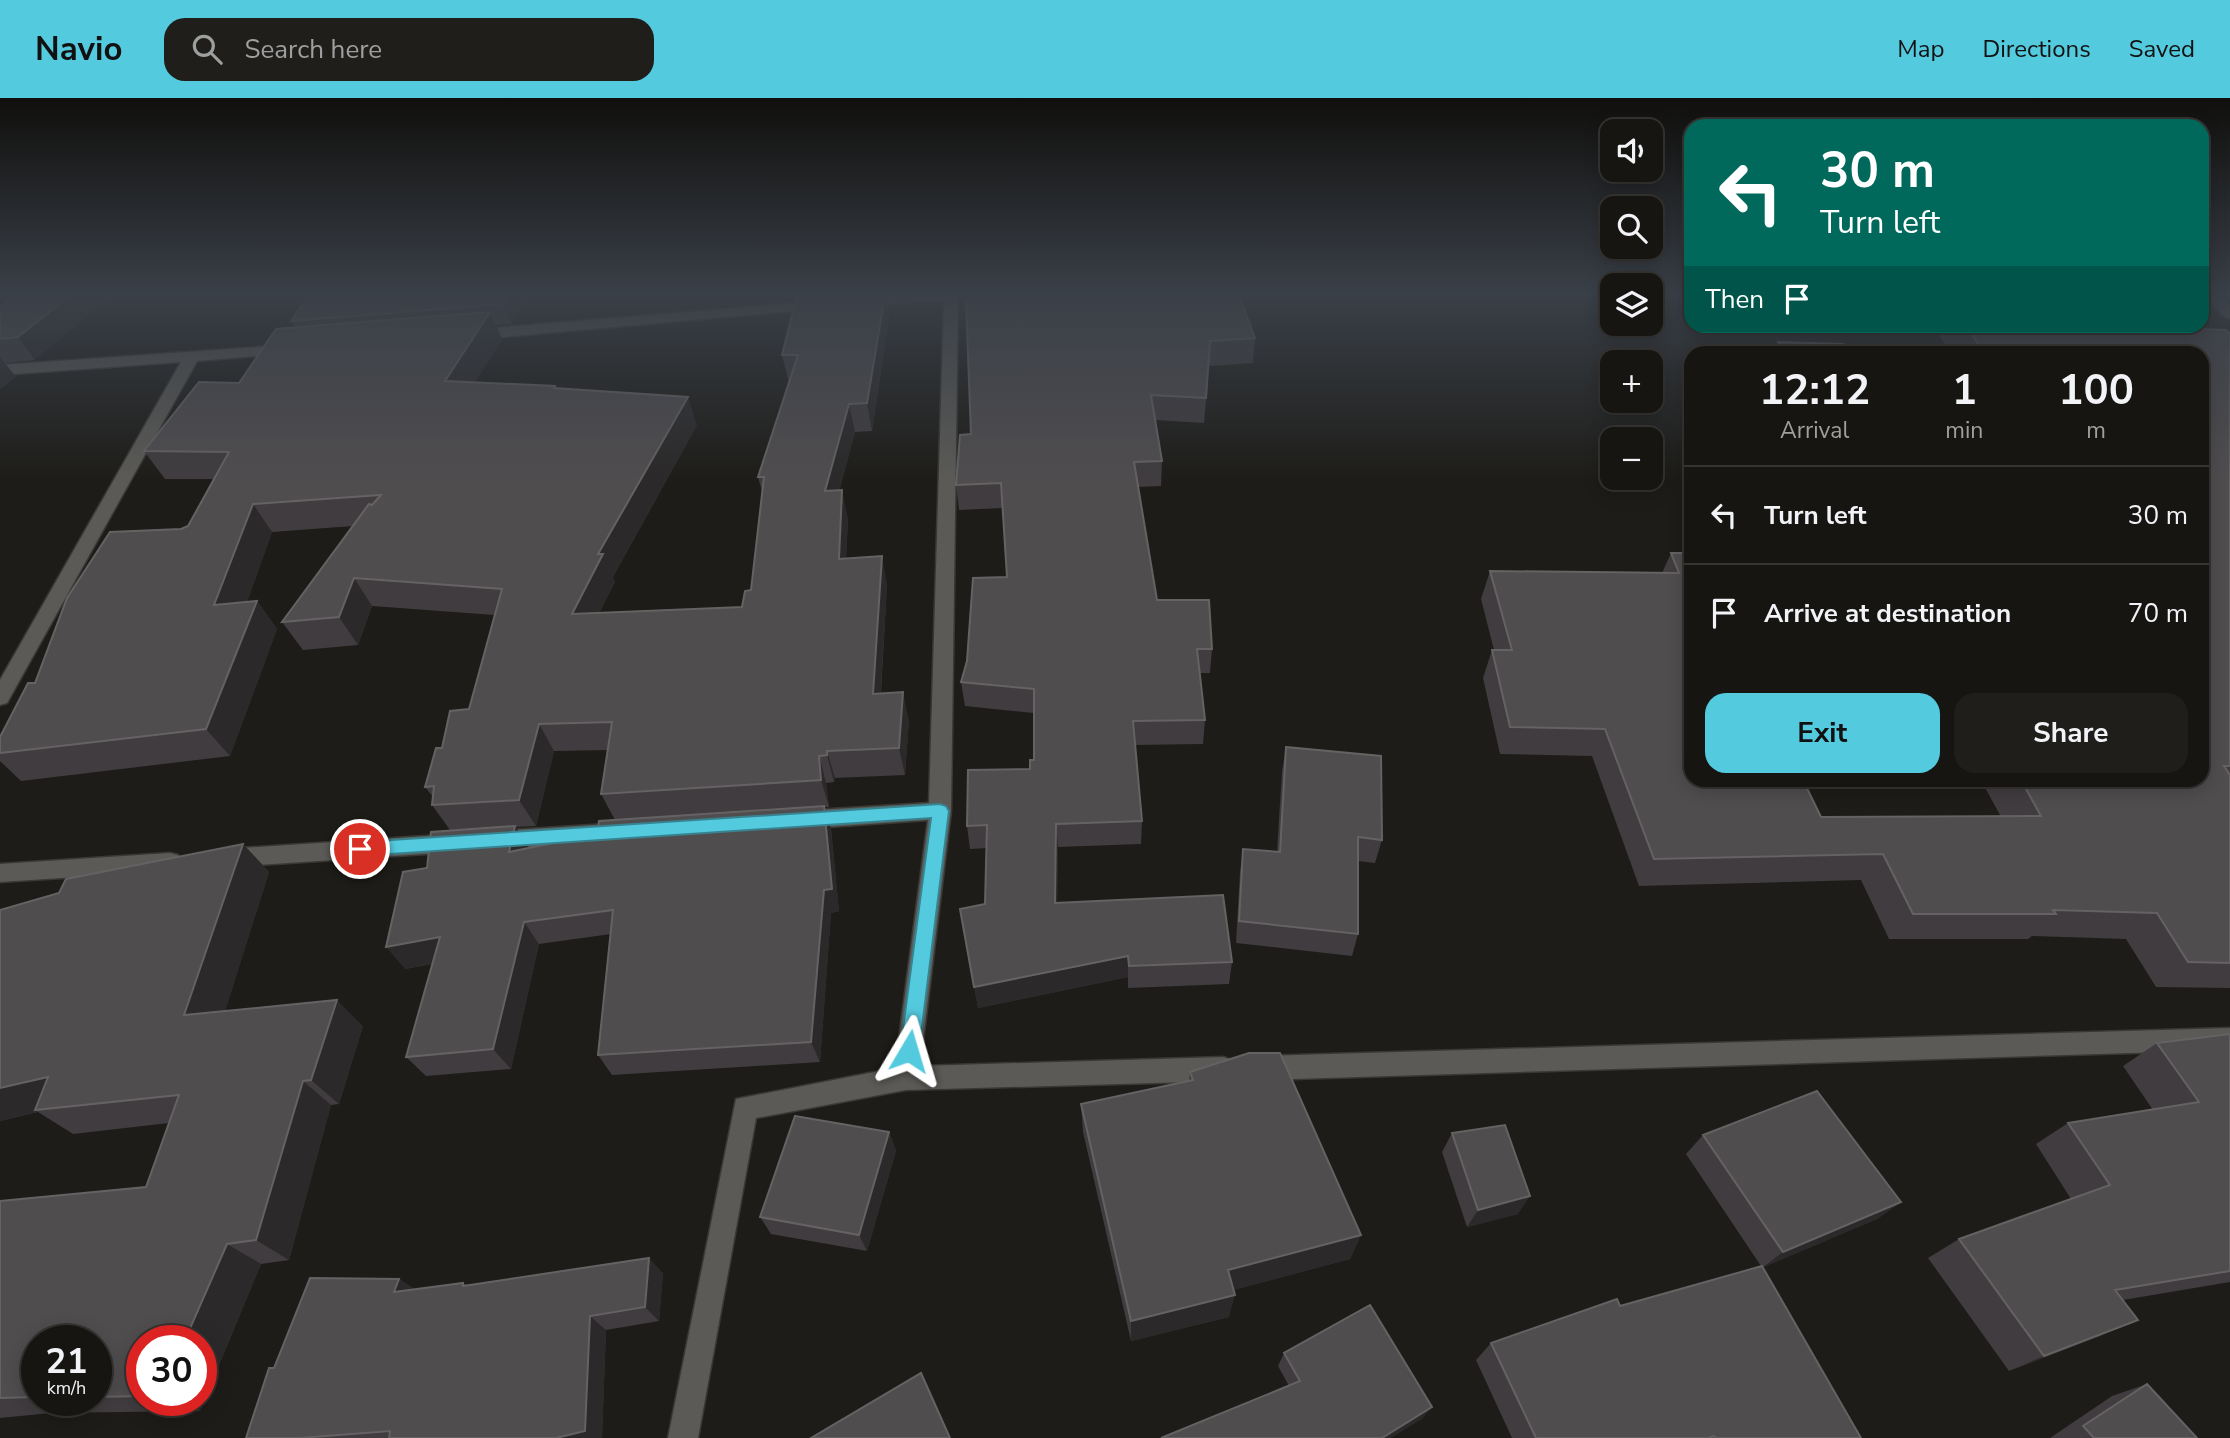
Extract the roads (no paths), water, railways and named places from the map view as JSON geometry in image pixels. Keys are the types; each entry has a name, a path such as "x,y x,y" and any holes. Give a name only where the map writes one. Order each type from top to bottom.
{"street":[{"path":"0,698 191,358"},
{"path":"0,370 197,358"},
{"path":"906,1078 940,811 949,358"},
{"path":"774,822 940,811"},
{"path":"0,873 650,830"},
{"path":"682,1438 745,1108 906,1078 2230,1039"}]}
